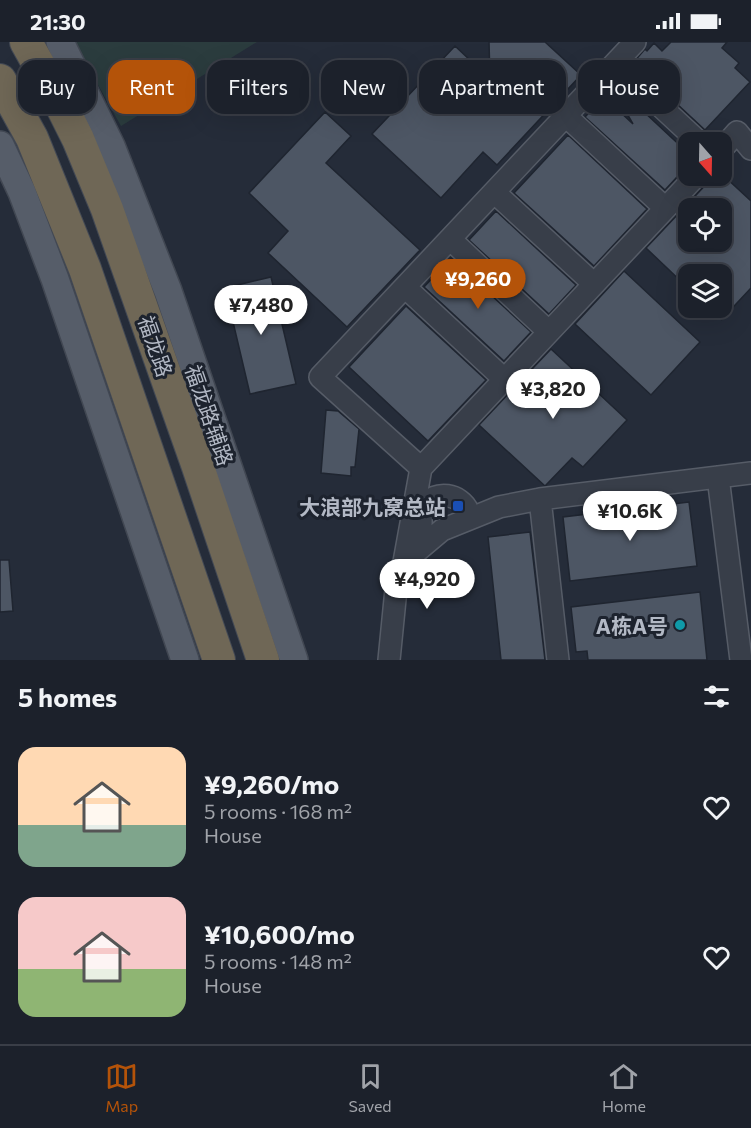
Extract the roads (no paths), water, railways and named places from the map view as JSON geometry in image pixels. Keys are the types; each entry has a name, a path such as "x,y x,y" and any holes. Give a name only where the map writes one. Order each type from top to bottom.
{"highway":[{"name":"福龙路","path":"26,42 59,101 93,175 124,255 263,660"},
{"name":"福龙路","path":"0,80 32,138 82,260 219,660"}],"main road":[{"name":"福龙路辅路","path":"60,42 111,146 168,291 294,660"},
{"path":"0,145 22,192 55,279 184,660"},
{"path":"275,660 284,632"}],"street":[{"path":"619,60 635,42"},
{"path":"421,468 320,377 578,103"},
{"path":"669,114 688,132"},
{"path":"566,116 665,208"},
{"path":"732,137 737,132 751,149"},
{"path":"403,660 408,600 407,580 421,468 686,186"},
{"path":"494,192 594,284"},
{"path":"450,239 549,332"},
{"path":"405,287 504,379"},
{"path":"411,556 442,530 499,507 540,499 751,473"},
{"path":"718,477 741,660"},
{"path":"389,660 398,579 411,556 423,510 430,500 441,496 458,498 468,511 464,520"},
{"path":"540,499 558,660"}],"place":[{"name":"大浪部九窝总站","path":"458,506"},
{"name":"A栋A号","path":"680,625"}]}
